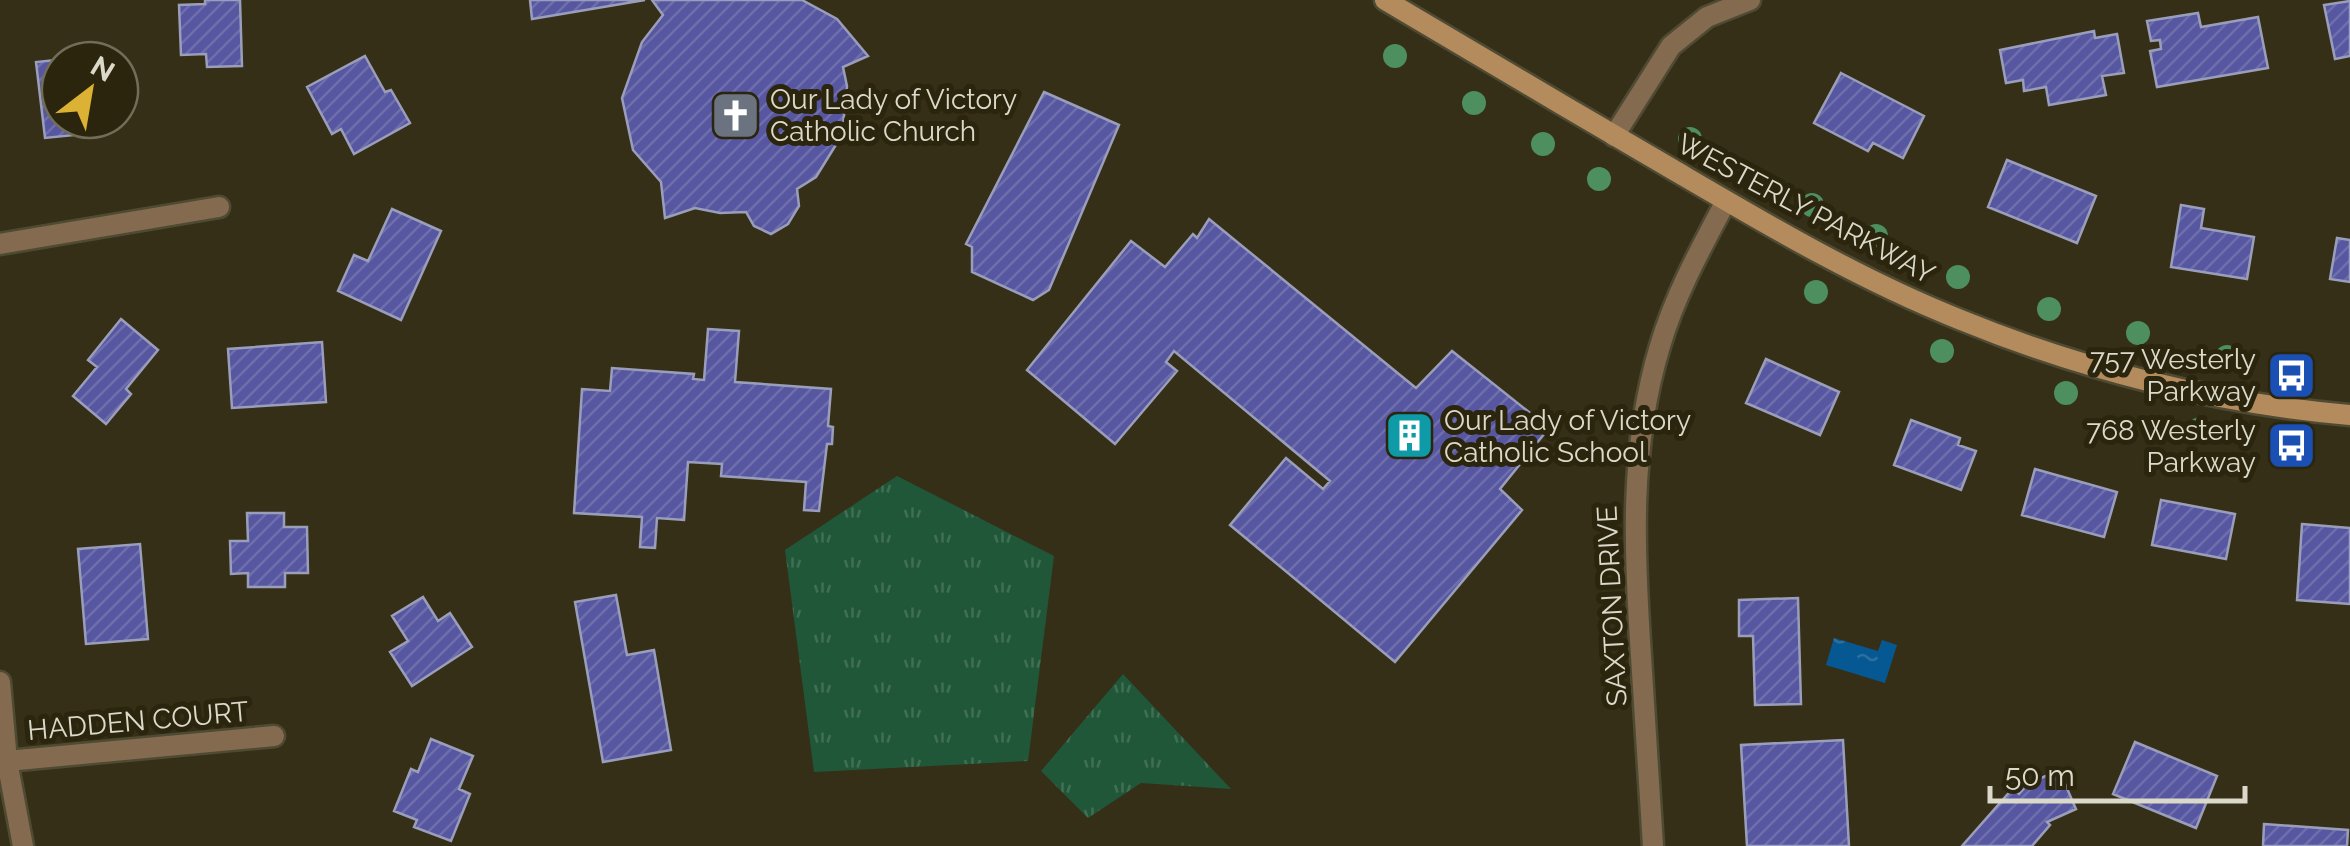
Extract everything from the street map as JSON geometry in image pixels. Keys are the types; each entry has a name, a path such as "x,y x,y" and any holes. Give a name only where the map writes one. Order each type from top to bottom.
{"main road":[{"name":"WESTERLY PARKWAY","path":"1385,0 1846,268 1961,321 2079,362 2169,385 2276,406 2350,415"}],"street":[{"path":"1614,136 1671,46 1707,16 1750,0"},
{"name":"SAXTON DRIVE","path":"1653,846 1635,552 1634,494 1639,447 1659,347 1679,292 1726,201"},
{"path":"0,244 219,207"},
{"path":"0,682 7,760 23,846"},
{"name":"HADDEN COURT","path":"7,760 274,736"}],"green space":[{"path":"897,476 1054,556 1028,761 814,772 785,550"},
{"path":"1123,674 1231,789 1141,783 1088,818 1041,771"}],"water":[{"path":"1834,638 1878,651 1882,640 1897,645 1885,683 1826,665"}],"building":[{"path":"205,0 240,0 242,66 207,67 206,54 181,55 179,5 205,4"},
{"path":"530,0 645,0 532,19"},
{"name":"Our Lady of Victory Catholic Church","path":"652,0 802,0 837,19 868,56 843,67 847,86 842,135 816,177 797,189 799,206 788,224 771,234 754,226 746,212 720,213 695,208 665,218 661,182 633,150 622,98 642,42 663,15"},
{"path":"2350,1 2350,56 2335,59 2324,5"},
{"path":"2198,13 2201,27 2258,17 2268,68 2157,87 2150,51 2161,49 2160,40 2151,41 2147,21"},
{"path":"2094,31 2095,38 2117,34 2124,73 2102,76 2106,95 2049,105 2046,87 2024,91 2023,80 2006,83 2000,50"},
{"path":"365,56 385,92 391,90 410,123 354,154 341,129 332,134 307,87"},
{"path":"36,62 40,62 40,96"},
{"path":"1841,73 1924,116 1903,158 1873,143 1868,151 1814,123"},
{"path":"1044,92 1119,125 1049,290 1033,300 972,272 972,247 966,244"},
{"path":"2007,160 2096,196 2077,243 1988,207"},
{"path":"2181,205 2204,209 2201,228 2254,237 2247,279 2171,267"},
{"path":"392,209 441,231 401,320 338,291 354,255 368,261"},
{"name":"Our Lady of Victory Catholic School","path":"1209,219 1416,388 1452,351 1549,428 1500,489 1522,510 1395,662 1230,525 1286,458 1323,489 1330,481 1174,351 1166,362 1177,371 1115,444 1027,370 1131,241 1165,267 1193,234 1197,238"},
{"path":"2337,238 2350,240 2350,282 2330,279"},
{"path":"121,319 158,350 126,389 131,394 106,424 73,396 97,367 88,360"},
{"path":"708,329 739,331 735,382 831,389 828,426 833,427 832,444 827,444 819,511 804,510 806,482 721,476 722,464 688,462 684,520 657,518 655,548 640,547 642,517 574,513 582,389 610,391 612,368 694,374 693,379 704,380"},
{"path":"322,342 326,402 232,408 228,349"},
{"path":"1766,359 1839,392 1820,435 1746,403"},
{"path":"1911,420 1960,438 1958,445 1976,451 1961,490 1894,465"},
{"path":"2035,469 2117,492 2104,537 2022,515"},
{"path":"2161,500 2235,514 2226,559 2152,545"},
{"path":"247,513 284,513 284,527 307,527 308,573 285,573 285,587 248,587 248,573 231,574 230,541 248,541"},
{"path":"2302,524 2350,528 2350,604 2297,600"},
{"path":"140,544 148,639 86,644 78,549"},
{"path":"616,595 627,655 654,650 671,750 603,762 575,602"},
{"path":"423,597 438,621 450,613 472,647 412,686 390,652 408,641 392,616"},
{"path":"1798,598 1801,704 1755,705 1753,636 1739,636 1739,600"},
{"path":"431,739 473,756 459,789 470,794 451,841 414,827 417,820 394,811 411,769 418,772"},
{"path":"1843,740 1849,846 1747,846 1741,745"},
{"path":"2135,742 2217,776 2196,828 2113,794"},
{"path":"2059,770 2076,809 2047,822 2050,825 2032,846 1962,846 2013,788 2019,794 2028,784"},
{"path":"2264,824 2348,830 2347,846 2263,846"}],"place":[{"name":"Our Lady of Victory Catholic Church","path":"735,115"},
{"name":"757 Westerly Parkway","path":"2291,375"},
{"name":"Our Lady of Victory Catholic School","path":"1409,436"},
{"name":"768 Westerly Parkway","path":"2291,446"}]}
